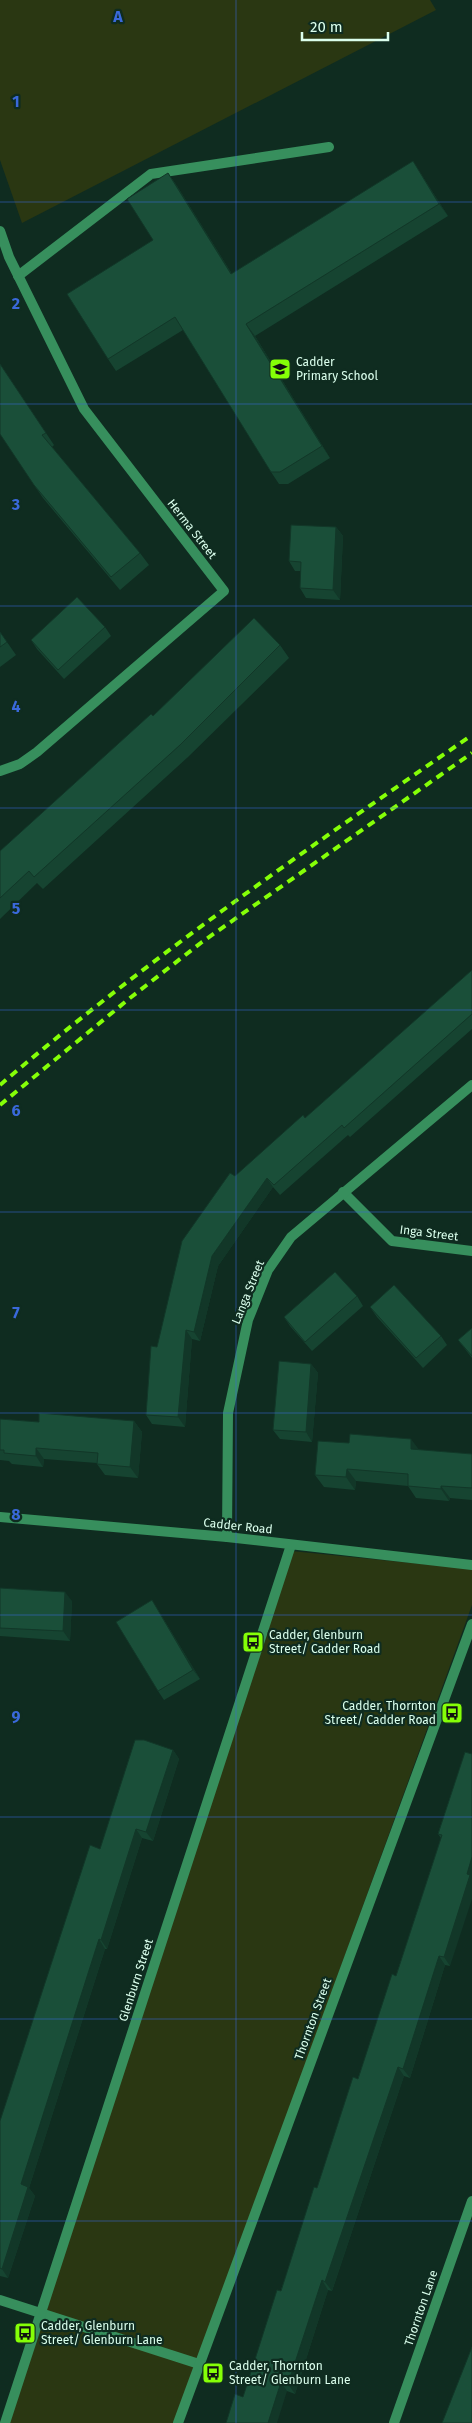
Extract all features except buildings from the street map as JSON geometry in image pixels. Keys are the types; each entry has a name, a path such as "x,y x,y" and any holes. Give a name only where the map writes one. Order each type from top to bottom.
{"street":[{"path":"18,276 151,174 329,147"},
{"name":"Herma Street","path":"0,230 18,276 84,409 224,591 38,752 20,764 0,771"},
{"name":"Langa Street","path":"227,1537 228,1413 248,1320 268,1270 291,1237 472,1085"},
{"name":"Inga Street","path":"343,1192 392,1241 472,1251"},
{"name":"Cadder Road","path":"0,1517 227,1537 472,1565"},
{"name":"Glenburn Street","path":"5,2423 291,1545"},
{"name":"Thornton Street","path":"178,2423 472,1624"},
{"name":"Thornton Lane","path":"394,2423 472,2201"},
{"path":"0,2300 199,2364"}],"green space":[{"path":"0,0 430,0 436,10 22,223 0,160"},
{"path":"291,1551 472,1569 472,1605 198,2361 46,2311"},
{"path":"45,2316 197,2365 175,2423 9,2423"}],"railway":[{"path":"0,1085 56,1038 172,948 291,861 472,735"},
{"path":"0,1105 130,998 202,942 472,753"}],"place":[{"name":"Cadder Primary School","path":"280,369"},
{"name":"Cadder, Glenburn Street/ Cadder Road","path":"253,1642"},
{"name":"Cadder, Thornton Street/ Cadder Road","path":"452,1713"},
{"name":"Cadder, Glenburn Street/ Glenburn Lane","path":"25,2333"},
{"name":"Cadder, Thornton Street/ Glenburn Lane","path":"213,2373"}]}
